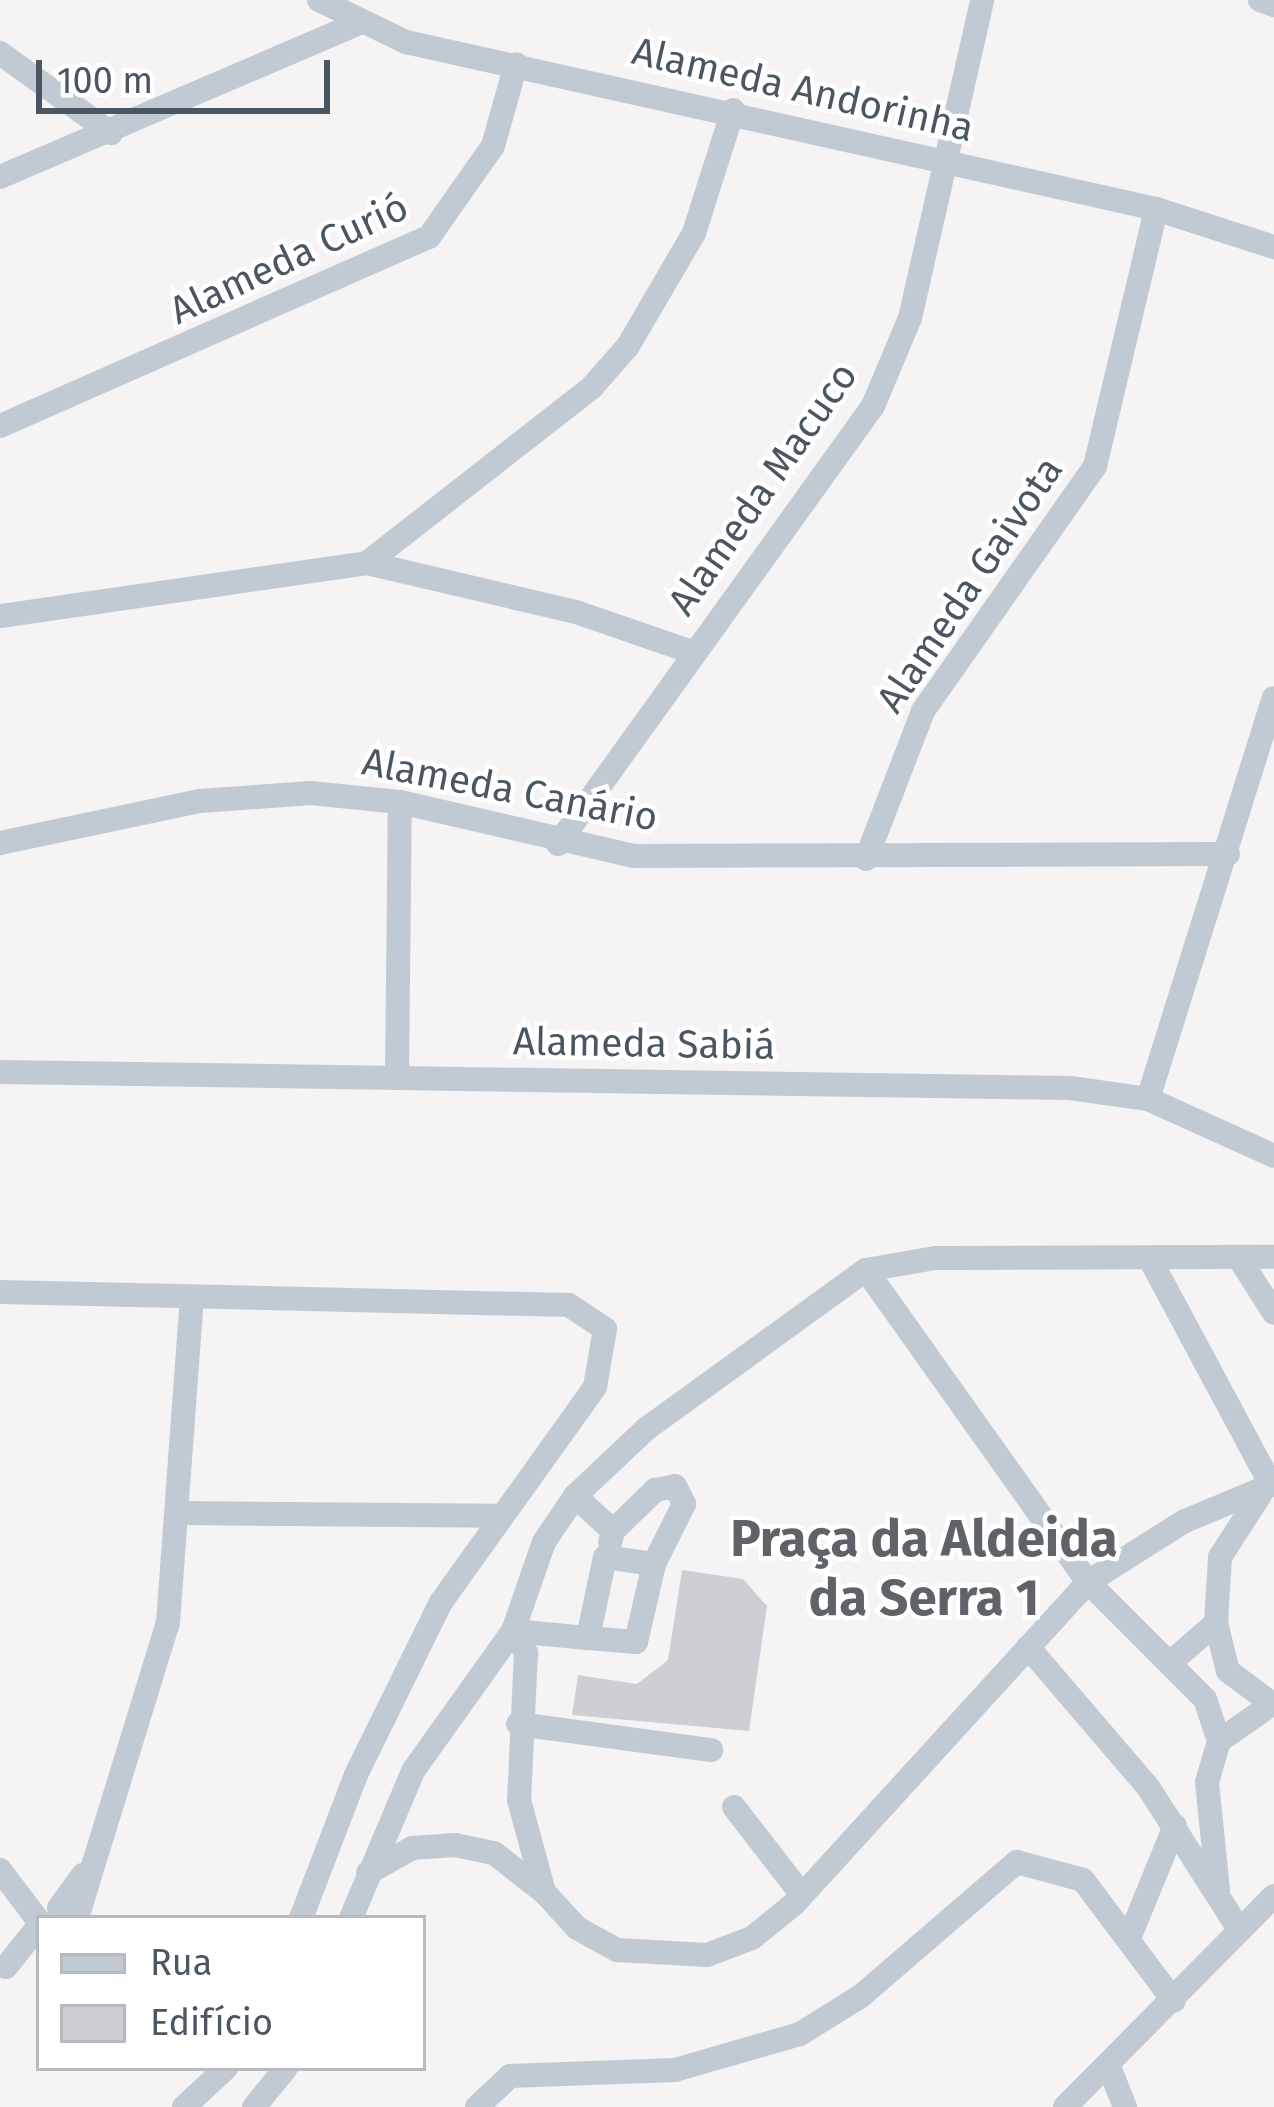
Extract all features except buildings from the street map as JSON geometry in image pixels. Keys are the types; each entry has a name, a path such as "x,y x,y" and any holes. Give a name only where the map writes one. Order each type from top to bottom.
{"street":[{"name":"Alameda Macuco","path":"558,844 873,406 910,318 982,0"},
{"path":"1260,0 1274,4"},
{"name":"Alameda Andorinha","path":"330,3 357,24 1156,209 1274,247"},
{"path":"0,177 110,134 357,24"},
{"path":"0,52 110,134"},
{"name":"Alameda Curió","path":"0,426 430,236 494,146 517,64"},
{"path":"367,563 592,387 628,346 694,233 734,110"},
{"name":"Alameda Gaivota","path":"866,859 923,711 1095,466 1156,209"},
{"path":"0,616 367,563 576,612 692,652"},
{"path":"1148,1100 1228,854 1264,761 1274,698"},
{"name":"Alameda Canário","path":"0,843 256,794 400,802 558,844 634,856 866,859 1228,854"},
{"path":"397,1075 400,802"},
{"name":"Alameda Sabiá","path":"0,1072 1070,1088 1148,1100 1274,1156"},
{"path":"352,1915 423,1755 513,1631 544,1542 575,1496 646,1430 866,1270 935,1258 1150,1261 1274,1257"},
{"path":"1240,1258 1274,1313"},
{"path":"1150,1261 1272,1485"},
{"path":"866,1270 1088,1582 1205,1699 1219,1741 1207,1782 1218,1891"},
{"path":"0,1292 569,1305 598,1319 608,1340 595,1387 496,1516 441,1602 356,1775 302,1915"},
{"path":"54,1915 88,1868 158,1666 180,1513 192,1298"},
{"path":"367,1875 412,1848 455,1844 494,1853 544,1892 577,1928 617,1950 670,1956 752,1938 802,1895 1088,1582 1185,1521 1272,1485"},
{"path":"1219,1741 1273,1704 1228,1671 1216,1623 1220,1557 1272,1485"},
{"path":"513,1631 588,1638 642,1640 654,1564 683,1504 675,1486 655,1490 613,1531 588,1638"},
{"path":"575,1496 613,1531"},
{"path":"180,1513 496,1516"},
{"path":"605,1557 654,1564"},
{"path":"1172,1662 1216,1623"},
{"path":"513,1631 526,1653 517,1729 519,1800 544,1892"},
{"path":"1028,1647 1175,1826 1238,1926"},
{"path":"517,1729 710,1750"},
{"path":"734,1807 802,1895"},
{"path":"1130,1936 1175,1826"},
{"path":"477,2107 510,2076 675,2070 800,2034 860,1996 1017,1862 1083,1880 1130,1936 1174,2001"},
{"path":"9,1878 43,1915"},
{"path":"1065,2107 1110,2069 1238,1926 1274,1896"},
{"path":"3,1969 36,1935"},
{"path":"1110,2069 1126,2107"},
{"path":"254,2107 284,2071"},
{"path":"184,2107 208,2074"}],"district":[{"name":"Praça da Aldeida da Serra 1","path":"924,1569"}]}
